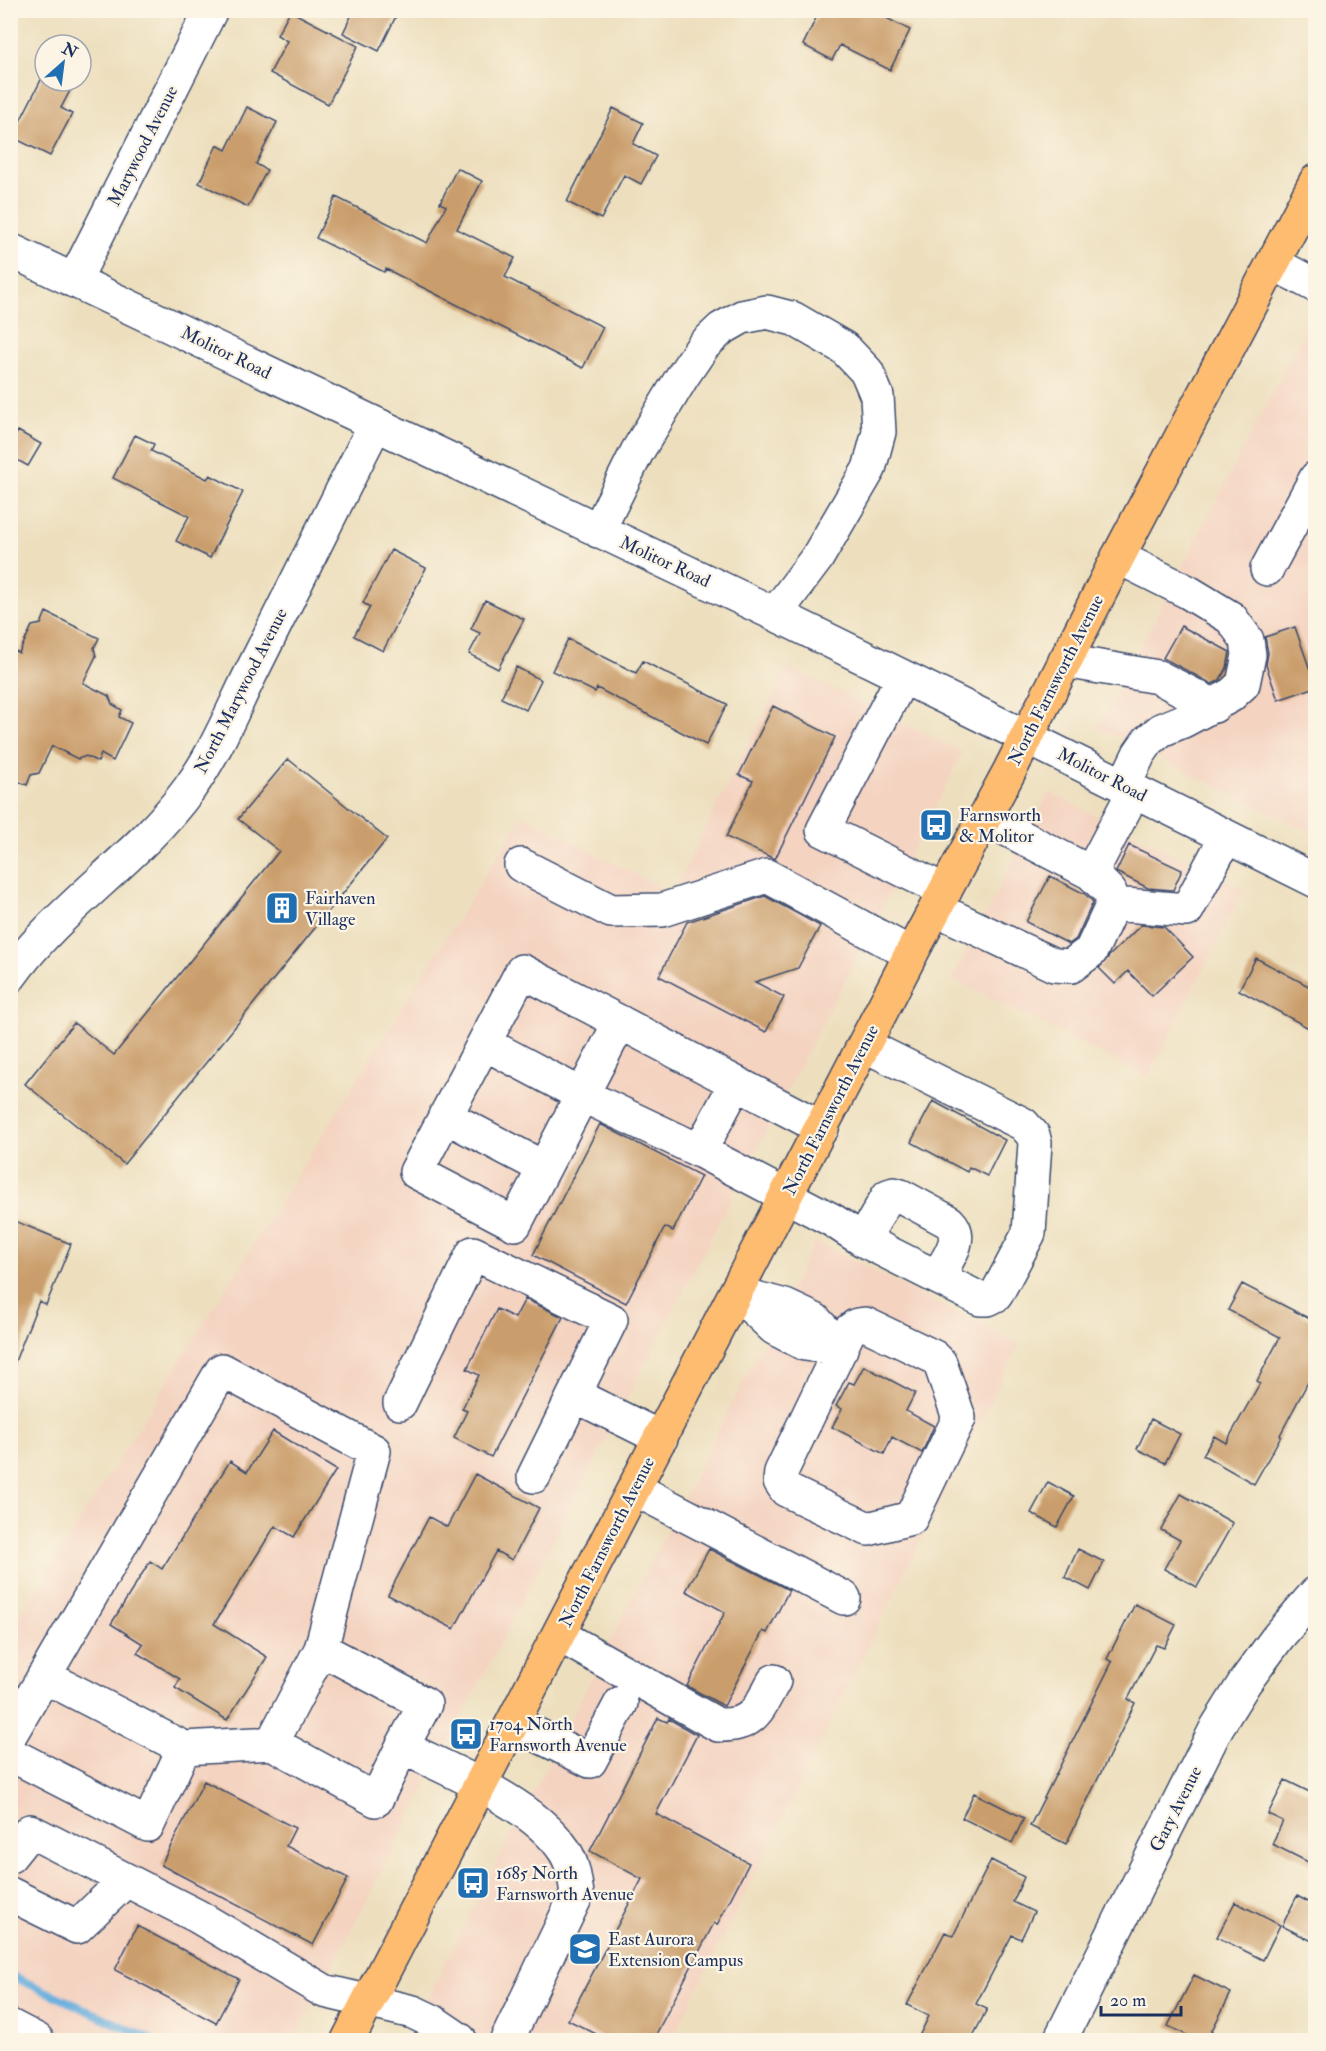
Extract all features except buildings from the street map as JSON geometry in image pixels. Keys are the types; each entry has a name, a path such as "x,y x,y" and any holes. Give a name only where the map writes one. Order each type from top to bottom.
{"main road":[{"name":"North Farnsworth Avenue","path":"348,2040 911,954 985,818 1118,556 1316,181"}],"street":[{"name":"Marywood Avenue","path":"74,281 211,10"},
{"name":"Molitor Road","path":"10,250 775,614 1316,881"},
{"path":"1272,263 1316,286"},
{"path":"598,531 637,452 703,346 722,329 742,317 767,312 794,319 844,348 867,372 877,396 879,432 869,469 817,558 775,614"},
{"name":"North Marywood Avenue","path":"10,976 53,924 157,827 189,789 220,738 375,425"},
{"path":"1267,569 1316,478"},
{"path":"1090,873 1129,788 1139,754 1148,741 1161,730 1214,706 1230,696 1243,684 1249,655 1247,640 1231,618 1188,592 1118,556"},
{"path":"1065,661 1158,677 1214,706"},
{"path":"903,678 823,830 1054,965 1071,966 1091,951 1113,904 1110,891 1090,873 985,818"},
{"path":"1113,904 1187,910 1226,837"},
{"path":"521,865 610,911 662,910 766,876 911,954"},
{"path":"620,1022 514,1224 416,1172 522,971 620,1022 822,1128"},
{"path":"484,1044 582,1095 700,1151 832,1220 863,1240 980,1299 996,1295 1029,1233 1035,1143 1033,1135 1023,1124 864,1045"},
{"path":"700,1151 736,1083"},
{"path":"446,1116 544,1168"},
{"path":"863,1240 888,1196 894,1194 901,1196 949,1222 955,1228 956,1243 937,1277"},
{"path":"400,1403 473,1253 611,1320 534,1476"},
{"path":"737,1293 774,1328 805,1344 841,1349"},
{"path":"865,1324 915,1347 940,1363 959,1418 911,1518 868,1529 786,1490 780,1481 781,1472 841,1349 849,1331 857,1325 865,1324"},
{"path":"10,1735 222,1370 374,1451 321,1649 272,1743"},
{"path":"574,1395 661,1438"},
{"path":"635,1489 844,1598"},
{"name":"Gary Avenue","path":"1060,2040 1217,1727 1251,1673 1316,1593"},
{"path":"559,1635 718,1725 734,1725 753,1717 774,1681"},
{"path":"44,1676 184,1748 272,1743 376,1800 425,1704 321,1649"},
{"path":"513,1723 590,1761 621,1703"},
{"path":"402,1747 481,1786 526,1813 549,1833 565,1852 575,1878 576,1894 507,2040"},
{"path":"10,1754 148,1825 184,1748"},
{"path":"10,1856 30,1832 197,1916 324,1991 413,2012 432,2021 460,2040"},
{"path":"10,1894 77,1927 126,1880"}],"shaded area":[{"path":"1315,311 1316,821 1310,832 1098,728"},
{"path":"788,666 963,752 294,2040 11,2040 10,1632 523,815 672,894"},
{"path":"1049,792 1244,889 1148,1077 952,979"},
{"path":"815,1241 1019,1344 672,2040 406,2040"}],"waterway":[{"path":"10,1975 152,2040"}],"place":[{"name":"Farnsworth & Molitor","path":"936,825"},
{"name":"Fairhaven Village","path":"282,908"},
{"name":"1704 North Farnsworth Avenue","path":"466,1734"},
{"name":"1685 North Farnsworth Avenue","path":"473,1883"},
{"name":"East Aurora Extension Campus","path":"585,1949"}]}
